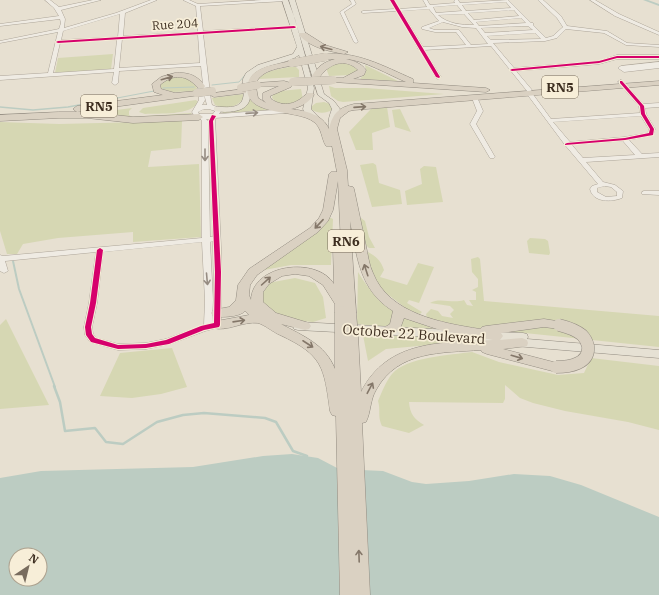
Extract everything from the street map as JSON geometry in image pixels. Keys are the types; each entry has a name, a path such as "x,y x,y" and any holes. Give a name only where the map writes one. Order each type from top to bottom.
{"highway":[{"path":"303,34 312,42 320,46 359,56 409,81 435,87"},
{"path":"320,123 306,115 268,107 257,102 252,95 251,82 254,76 263,71 292,63 325,57 353,58 380,67"},
{"path":"316,76 322,66 333,62 348,62 360,67 362,70 357,76 335,82"},
{"name":"RN5","path":"335,82 491,94 623,84 659,79"},
{"name":"RN5","path":"0,115 63,111 196,93 213,93 292,84 335,82 435,87 462,90 528,92"},
{"path":"292,84 266,95 267,100 280,106 293,106 304,102 310,96"},
{"name":"RN5","path":"623,84 659,84"},
{"path":"333,129 336,117 346,109 354,107 475,98 528,92"},
{"name":"RN5","path":"0,118 59,115 150,104 196,93"},
{"path":"150,104 135,109 132,112 140,116 199,113"},
{"path":"59,115 87,115 133,120 199,113"},
{"name":"RN6","path":"320,123 326,134 338,172"},
{"name":"RN6","path":"333,129 338,172 337,193 344,312 347,335 350,457 349,595"},
{"path":"213,320 233,310 242,301 244,286 254,272 314,230 324,219 338,172 347,175 368,277 379,293 399,310 422,320 440,326 497,336"},
{"path":"305,326 275,318 266,313 258,306 256,296 258,288 270,277 288,270 310,272 327,281 334,289 344,312"},
{"path":"375,287 409,311 429,320 455,326 479,330 544,324 559,325 572,329 582,336 588,344 588,354 584,360 576,365 565,368 556,368 465,341"},
{"path":"243,296 251,310 262,319 304,341 322,356 334,388 350,457"},
{"path":"233,310 251,310"},
{"path":"386,332 396,326 399,310"},
{"path":"213,320 262,319"},
{"path":"350,457 365,398 377,375 389,365 414,352 465,341 522,343"},
{"name":"RN6","path":"350,457 361,595"}],"main road":[{"path":"284,0 300,46 311,88 307,109 308,112 320,123"},
{"path":"292,0 321,95 332,102 336,109 332,119 333,129"},
{"path":"214,112 227,110 242,105 247,98 246,80 248,76 261,67 296,55 300,46"},
{"name":"October 22 Boulevard","path":"262,319 283,324 386,332 465,341 497,336 566,339 659,348"},
{"path":"522,343 659,354"}],"street":[{"path":"48,0 58,9 62,17 62,29 50,75"},
{"path":"58,9 99,0"},
{"path":"0,42 62,29 123,12 155,0"},
{"path":"185,0 198,5 284,0"},
{"path":"352,0 354,4 342,12 356,42"},
{"path":"392,0 438,78"},
{"path":"425,0 442,21"},
{"path":"540,0 558,16 565,27"},
{"path":"592,0 617,15 659,34"},
{"path":"482,1 497,19"},
{"path":"363,12 430,7 457,2 507,1 546,40"},
{"path":"457,2 512,70 549,121 600,184"},
{"path":"198,5 203,66 209,104 214,112"},
{"path":"435,14 516,9"},
{"path":"115,83 123,12"},
{"path":"0,25 62,17"},
{"path":"472,20 523,17"},
{"path":"469,46 457,31 435,32 424,28 425,26 442,21 477,27 531,24"},
{"name":"Rue 204","path":"58,42 294,27"},
{"path":"420,49 546,40 555,37 565,27"},
{"path":"565,27 605,32 631,46 659,46"},
{"path":"483,35 538,32"},
{"path":"512,70 599,62 617,58 659,57"},
{"path":"659,65 624,70 621,68 659,65"},
{"path":"0,78 203,66"},
{"path":"203,66 196,93 202,100 199,113 205,121 206,240 213,320"},
{"path":"567,144 625,139 651,134 652,130 643,114 642,106 623,84"},
{"path":"475,98 480,111 473,124 492,157"},
{"path":"642,106 659,105"},
{"path":"199,113 205,107 214,112"},
{"path":"199,113 272,111 291,112"},
{"path":"213,320 218,272 211,121 214,112"},
{"path":"549,121 643,114"},
{"path":"625,139 640,156"},
{"path":"580,160 659,154"},
{"path":"644,193 659,193"},
{"path":"2,269 0,258 216,239"},
{"path":"100,250 93,303 88,327 89,335 93,340 118,347 146,346 167,342 213,320"}],"green space":[{"path":"113,54 111,69 55,73 58,58"},
{"path":"361,63 398,81 360,79 366,72 365,65"},
{"path":"332,64 349,64 358,69 350,75 329,76 326,68"},
{"path":"295,66 299,70 299,77 258,79 270,71"},
{"path":"173,77 193,79 198,91 172,92 160,88 161,83"},
{"path":"329,86 335,88 366,88 444,94 343,102 338,101 331,96"},
{"path":"301,89 303,100 295,103 282,104 272,98 273,94 280,91"},
{"path":"244,94 245,96 239,103 228,107 215,105 212,98"},
{"path":"250,94 272,110 223,113 222,111 247,104"},
{"path":"196,100 198,102 194,106 189,110 182,112 145,114 139,112 143,108"},
{"path":"324,102 330,104 333,109 322,113 311,109 316,103"},
{"path":"387,107 390,127 372,133 373,150 356,150 349,132 371,109"},
{"path":"132,108 129,111 129,115 132,117 191,113 192,115 136,119 85,114"},
{"path":"400,109 411,132 395,127 392,110"},
{"path":"182,121 181,148 151,151 148,167 199,164 201,237 133,242 133,232 58,238 23,244 17,254 7,254 0,231 0,122 59,124"},
{"path":"373,163 376,165 379,183 400,190 402,204 372,207 360,165"},
{"path":"424,166 436,167 443,202 407,205 405,191 422,184 420,169"},
{"path":"327,216 333,219 331,265 291,265 264,270 263,267"},
{"path":"361,218 365,221 369,237 375,248 369,248 364,243 359,220"},
{"path":"530,238 545,239 548,241 549,255 529,253 527,241"},
{"path":"368,252 378,259 383,267 384,270 380,277 407,285 418,263 434,267 419,303 409,300 407,303 422,312 420,314 411,312 378,287 363,255"},
{"path":"478,257 480,259 484,301 659,316 659,347 466,327 427,318 426,314 431,309 438,311 442,316 453,318 450,314 454,310 450,306 430,303 434,301 464,300 467,305 473,306 469,300 476,300 476,292 472,290 478,287 478,279 472,272 471,259"},
{"path":"358,272 368,287 380,299 433,329 395,328 357,324"},
{"path":"295,278 315,283 323,297 326,318 313,322 290,320 274,316 265,305 261,297 268,283"},
{"path":"6,319 49,405 0,409 0,325"},
{"path":"363,335 453,338 451,343 386,349 368,361"},
{"path":"172,348 187,387 161,394 132,398 100,396 120,353"},
{"path":"472,352 499,362 558,375 584,373 591,358 659,366 659,430 628,422 565,411 533,403 520,398 505,385 505,399 503,403 409,402 410,410 413,416 424,425 409,433 382,426 378,401 388,380 399,368 418,360"}],"shaded area":[{"path":"292,454 318,458 339,469 383,471 412,482 426,484 469,481 514,474 550,476 581,485 659,517 659,595 0,595 0,478 41,471 193,467 263,456"}],"waterway":[{"path":"645,0 659,5"},
{"path":"212,85 239,82 246,74"},
{"path":"163,88 194,87"},
{"path":"112,99 154,91"},
{"path":"0,107 33,110 68,107 117,98"},
{"path":"13,261 19,289 55,387"},
{"path":"54,386 60,402 65,431 95,428 106,442 123,444 157,422 183,415 204,413 265,418 276,422 293,451 307,456"}],"cycle path":[{"path":"392,0 438,77"},
{"path":"58,42 294,27"},
{"path":"512,70 599,62 617,57 659,57"},
{"path":"567,144 625,139 651,134 652,129 643,114 642,106 621,82"},
{"path":"100,250 93,303 88,327 89,335 93,340 118,347 146,346 167,342 203,328 217,325 218,272 211,121 214,116"}]}
